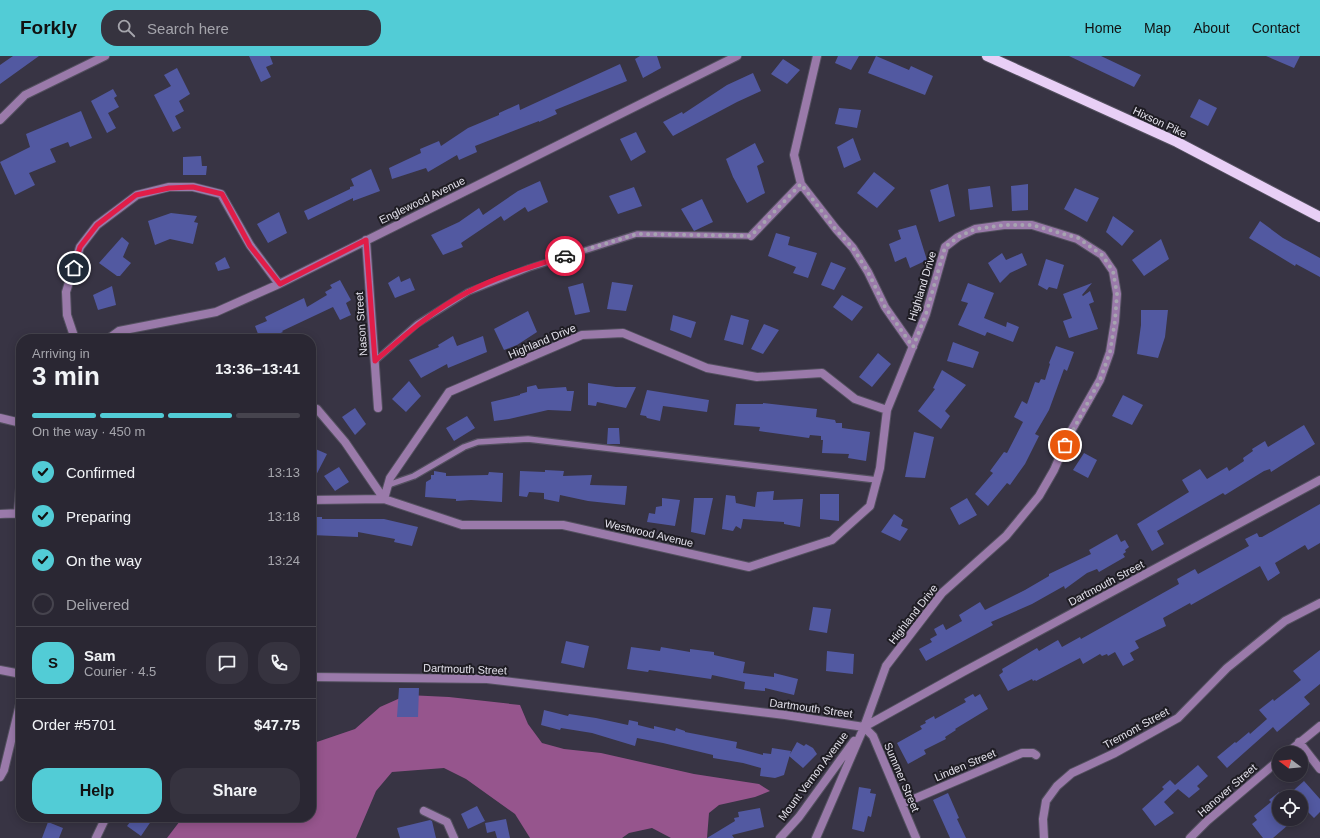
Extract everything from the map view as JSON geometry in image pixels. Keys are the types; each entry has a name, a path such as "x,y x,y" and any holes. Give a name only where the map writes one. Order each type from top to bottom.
{"main road":[{"name":"Hixson Pike","path":"987,56 1176,142 1320,217"}],"street":[{"path":"0,120 25,95 105,56"},
{"name":"Englewood Avenue","path":"115,334 119,331 216,312 280,284 737,56"},
{"path":"817,56 794,155 801,184 836,230 853,248 868,272 885,307 913,347"},
{"path":"751,236 801,184"},
{"path":"73,334 66,315 66,292 80,247 97,225 136,195 169,188 193,187 222,194 250,246 280,284"},
{"name":"Highland Drive","path":"384,499 390,478 449,392 582,335 623,333 707,368 757,377 822,373 855,399 887,410 926,314 945,247 958,237 975,229 1004,225 1032,225 1078,238 1102,255 1113,271 1117,294 1115,321 1110,352 1100,380 1070,433 1054,470 1039,496 1006,536 942,593 886,666 864,727"},
{"name":"Nason Street","path":"366,240 378,408"},
{"path":"316,408 345,442 384,499"},
{"name":"Westwood Avenue","path":"316,500 384,499 462,525 563,525 749,568 832,540 870,506 877,480 887,410"},
{"path":"0,418 16,422"},
{"name":"Dartmouth Street","path":"316,676 487,679 785,715 864,727 963,672 1320,480"},
{"path":"0,514 16,514"},
{"name":"Tremont Street","path":"1044,838 1043,819 1046,801 1057,786 1072,773 1115,753 1178,718 1227,668 1285,621 1320,603"},
{"path":"0,670 16,673"},
{"path":"0,777 4,770 16,721"},
{"path":"1295,746 1320,726"},
{"path":"816,838 864,727"},
{"name":"Summer Street","path":"864,727 873,736 916,838"},
{"name":"Mount Vernon Avenue","path":"780,838 799,817 864,727"},
{"path":"1299,742 1320,769"},
{"name":"Linden Street","path":"902,804 1022,753 1033,753 1036,755"},
{"name":"Hanover Street","path":"1190,838 1207,821 1272,766"},
{"path":"424,810 447,822 454,838"},
{"path":"96,838 104,822"}],"lane":[{"path":"375,361 417,324 468,292 528,268 637,234 751,236"},
{"path":"388,485 414,476 464,447 478,442 528,439 877,480"}],"shaded area":[{"path":"407,695 449,697 520,705 528,724 542,743 564,749 601,753 694,774 759,784 770,791 755,797 719,805 709,813 707,838 671,838 652,828 629,833 622,838 530,838 515,814 466,779 444,768 392,772 376,791 356,838 167,838 179,822 316,822 316,742 355,729 380,707"}],"building":[{"path":"13,56 39,56 0,84 0,65"},
{"path":"249,56 270,56 273,64 266,67 271,77 261,82"},
{"path":"640,56 657,56 661,68 643,78 635,59"},
{"path":"838,56 859,56 851,70 835,63"},
{"path":"876,56 909,70 911,66 933,76 925,95 868,73"},
{"path":"1069,56 1101,56 1141,75 1134,87"},
{"path":"1266,56 1300,56 1294,68"},
{"path":"783,59 800,70 787,84 771,74"},
{"path":"620,64 627,81 555,110 557,114 539,122 475,146 477,152 459,160 457,155 428,172 426,168 392,179 389,168 421,153 420,149 439,141 441,146 468,128 499,115 499,113 519,104 520,110"},
{"path":"177,68 190,94 179,101 184,111 175,116 181,128 173,132 154,95 171,86 164,75"},
{"path":"753,73 761,91 673,136 663,122 682,112 683,114 727,85"},
{"path":"113,89 117,96 114,98 119,107 108,113 116,128 107,133 91,101"},
{"path":"1199,99 1217,108 1208,126 1190,117"},
{"path":"839,108 861,110 857,128 835,124"},
{"path":"81,111 92,138 70,147 68,142 50,149 56,162 29,173 35,185 15,195 0,162 30,147 26,134"},
{"path":"636,132 646,152 631,161 620,139"},
{"path":"853,138 861,160 844,168 837,147"},
{"path":"755,143 764,162 757,166 765,193 747,203 733,177 726,159"},
{"path":"201,156 202,166 207,166 206,175 183,175 183,157"},
{"path":"371,169 380,191 353,201 353,198 308,220 304,211 350,189 350,187 354,186 351,179"},
{"path":"874,172 895,188 877,208 857,193"},
{"path":"540,181 548,202 528,212 525,207 504,221 501,216 461,243 463,247 443,255 431,235 459,222 479,208 483,215 518,191"},
{"path":"948,184 955,216 939,222 930,190"},
{"path":"1028,184 1028,210 1012,211 1011,186"},
{"path":"990,186 993,207 970,210 968,189"},
{"path":"634,187 642,206 618,214 609,196"},
{"path":"1075,188 1099,198 1087,222 1064,209"},
{"path":"702,199 713,222 694,231 681,209"},
{"path":"279,212 287,233 268,243 257,224"},
{"path":"171,213 197,216 194,222 198,223 193,244 170,239 155,245 148,221"},
{"path":"1113,216 1134,231 1122,246 1106,232"},
{"path":"1260,221 1283,238 1320,258 1320,277 1296,264 1295,266 1249,238"},
{"path":"916,225 927,260 910,268 906,257 895,262 889,244 901,239 898,230"},
{"path":"776,233 790,237 788,245 817,253 808,278 793,273 796,267 768,256"},
{"path":"122,237 129,243 123,257 131,263 120,276 117,276 99,263"},
{"path":"1161,239 1169,259 1144,276 1132,260"},
{"path":"1002,253 1006,260 1022,253 1027,265 1010,273 1000,283 988,263"},
{"path":"225,257 230,268 218,271 215,263"},
{"path":"1046,259 1064,265 1057,289 1049,287 1047,290 1038,285"},
{"path":"831,262 846,268 834,290 821,285"},
{"path":"399,276 401,282 410,278 415,290 395,298 388,283"},
{"path":"340,280 351,300 346,303 351,315 340,320 333,307 278,334 258,334 255,326 267,321 265,317 304,298 307,307 327,295 325,292 332,288 330,285"},
{"path":"612,282 633,285 626,311 607,309"},
{"path":"583,283 590,312 575,315 568,287"},
{"path":"968,283 994,293 984,318 1006,327 1007,322 1019,327 1013,342 987,332 985,336 958,325 968,303 961,301"},
{"path":"1092,283 1082,295 1083,296 1090,291 1094,302 1089,304 1098,329 1069,338 1063,321 1072,318 1063,294"},
{"path":"112,286 116,305 98,310 93,295"},
{"path":"842,295 863,307 852,321 833,307"},
{"path":"1141,310 1168,310 1165,337 1158,358 1137,354 1141,325"},
{"path":"528,311 537,332 517,345 504,350 494,329"},
{"path":"673,315 696,322 691,338 670,330"},
{"path":"731,315 749,320 743,345 724,340"},
{"path":"764,324 779,330 763,354 751,349"},
{"path":"453,336 457,346 483,336 487,352 448,368 447,364 421,378 409,360 439,347 438,345"},
{"path":"953,342 979,352 973,368 947,361"},
{"path":"1056,346 1074,352 1067,371 1064,369 1049,410 1035,434 1039,436 1025,464 1010,485 1007,483 988,506 975,494 993,473 990,471 1004,452 1007,453 1023,422 1014,417 1022,401 1027,404 1035,382 1039,383 1041,379 1045,380 1050,364 1049,363"},
{"path":"878,353 891,364 872,387 859,377"},
{"path":"942,370 966,385 945,411 950,416 941,429 918,411 935,389 933,388"},
{"path":"409,381 421,396 406,412 392,399"},
{"path":"588,383 616,387 636,387 626,408 597,402 596,406 588,405"},
{"path":"536,385 538,389 566,387 567,391 574,391 571,411 548,410 494,421 491,402 520,395 527,392 527,387"},
{"path":"647,390 709,400 707,412 663,406 660,421 647,418 646,416 640,415"},
{"path":"1123,395 1143,405 1132,425 1112,416"},
{"path":"763,403 817,409 816,417 835,420 836,423 842,423 842,428 870,432 866,461 848,458 849,454 822,453 823,440 821,440 821,436 810,435 809,438 759,431 760,427 734,425 736,404"},
{"path":"355,408 366,424 355,435 342,417"},
{"path":"467,416 475,428 454,441 446,428"},
{"path":"1304,425 1315,444 1271,472 1270,469 1264,471 1225,495 1223,493 1157,531 1164,544 1152,551 1137,524 1189,492 1182,480 1200,469 1207,479 1227,467 1229,471 1244,461 1243,458 1253,451 1252,449 1265,441 1268,447"},
{"path":"608,428 619,428 620,444 607,444"},
{"path":"914,432 934,437 925,478 905,477"},
{"path":"316,449 327,454 316,475"},
{"path":"1084,453 1097,460 1088,478 1073,470"},
{"path":"339,467 349,482 335,491 324,476"},
{"path":"545,470 564,471 563,476 592,475 590,485 627,486 625,505 588,501 560,495 559,502 544,499 544,493 529,492 527,497 519,496 520,471 545,472"},
{"path":"434,471 446,473 446,476 488,475 489,472 503,473 502,502 471,500 456,501 456,499 425,497 426,482 431,479 431,475 434,475"},
{"path":"774,491 773,500 803,499 800,527 784,524 784,522 743,519 741,529 736,526 733,531 722,529 726,495 735,496 736,503 755,507 757,492"},
{"path":"820,494 839,494 839,521 820,519"},
{"path":"662,498 680,500 675,526 647,522 649,513 655,514 656,507 662,506"},
{"path":"694,498 713,498 705,535 691,532"},
{"path":"967,498 977,515 959,525 950,508"},
{"path":"1320,504 1320,543 1308,550 1305,545 1275,563 1280,573 1268,581 1260,566 1191,605 1190,603 1163,618 1166,626 1135,641 1139,648 1130,653 1134,660 1123,666 1115,652 1108,656 1107,654 1102,656 1100,654 1083,664 1080,658 1036,681 1033,681 1032,679 1008,691 999,675 1003,672 1002,669 1037,648 1039,651 1058,640 1062,647 1080,637 1081,639 1179,584 1177,579 1195,569 1198,574 1249,546 1245,539 1257,533 1259,537 1262,537"},
{"path":"894,514 903,520 901,526 908,529 900,541 881,532"},
{"path":"316,517 322,517 322,519 384,519 418,527 412,546 394,542 395,539 358,532 358,537 316,535"},
{"path":"1117,534 1121,542 1125,540 1129,547 1123,554 1125,557 1099,572 1097,569 1087,573 1065,589 1064,586 1032,604 991,622 993,625 926,661 919,649 932,642 930,639 937,635 934,629 943,624 946,630 962,621 959,615 980,602 985,610 1025,590 1049,576 1049,574 1091,554 1089,550"},
{"path":"813,607 831,609 827,633 809,630"},
{"path":"566,641 589,646 584,668 561,663"},
{"path":"631,647 660,651 661,647 690,652 690,649 714,652 714,655 745,662 743,673 774,677 774,673 798,679 794,695 765,688 765,691 744,689 745,682 712,675 711,679 649,670 648,672 627,669"},
{"path":"1320,650 1320,684 1304,697 1310,704 1277,732 1273,727 1227,768 1217,757 1249,732 1250,734 1267,719 1259,710 1273,699 1274,701 1301,680 1293,671"},
{"path":"827,651 854,654 853,674 826,671"},
{"path":"399,688 419,688 418,717 397,717"},
{"path":"973,694 975,697 980,694 988,709 955,729 956,730 945,737 946,739 924,750 926,754 908,764 897,743 922,729 920,726 926,723 925,721 934,716 935,719 966,702 964,699"},
{"path":"544,710 568,716 569,714 596,718 628,725 629,720 638,722 638,725 654,729 654,726 675,731 676,728 685,732 737,742 736,748 763,755 763,753 771,754 772,748 791,751 784,775 775,778 760,776 761,768 743,763 713,758 713,755 663,743 637,738 635,746 592,733 561,728 560,730 541,725"},
{"path":"797,742 804,746 806,744 813,748 817,754 803,768 789,756"},
{"path":"1198,765 1208,776 1197,786 1200,789 1189,798 1178,789 1164,802 1174,813 1155,826 1142,809 1164,789 1162,787 1170,780 1175,785"},
{"path":"1305,782 1320,799 1320,812 1314,818 1308,812 1308,790 1294,790"},
{"path":"859,787 871,789 870,793 876,794 871,817 868,816 864,832 852,829"},
{"path":"948,793 959,818 957,819 966,838 950,838 933,800"},
{"path":"1272,798 1272,826 1287,826 1273,838 1263,838 1252,824 1257,820 1254,816 1271,802 1269,800"},
{"path":"477,806 485,821 468,829 461,814"},
{"path":"760,808 764,827 732,835 734,838 707,838 735,821 734,818 739,817 738,812"},
{"path":"506,819 510,838 497,838 495,831 487,833 485,823"},
{"path":"430,820 432,821 436,838 400,838 397,828"},
{"path":"48,822 63,828 59,838 42,838"},
{"path":"130,822 151,822 141,836 127,826"}],"way so far":[{"path":"565,256 637,234 751,236 801,184 836,230 853,248 868,272 885,307 913,347 926,314 945,247 958,237 975,229 1004,225 1032,225 1078,238 1102,255 1113,271 1117,294 1115,321 1110,352 1100,380 1070,433 1065,445"}],"route":[{"path":"74,268 80,247 97,225 136,195 169,188 193,187 222,194 250,246 280,284 366,240 375,361 417,324 468,292 528,268 565,256"}]}
